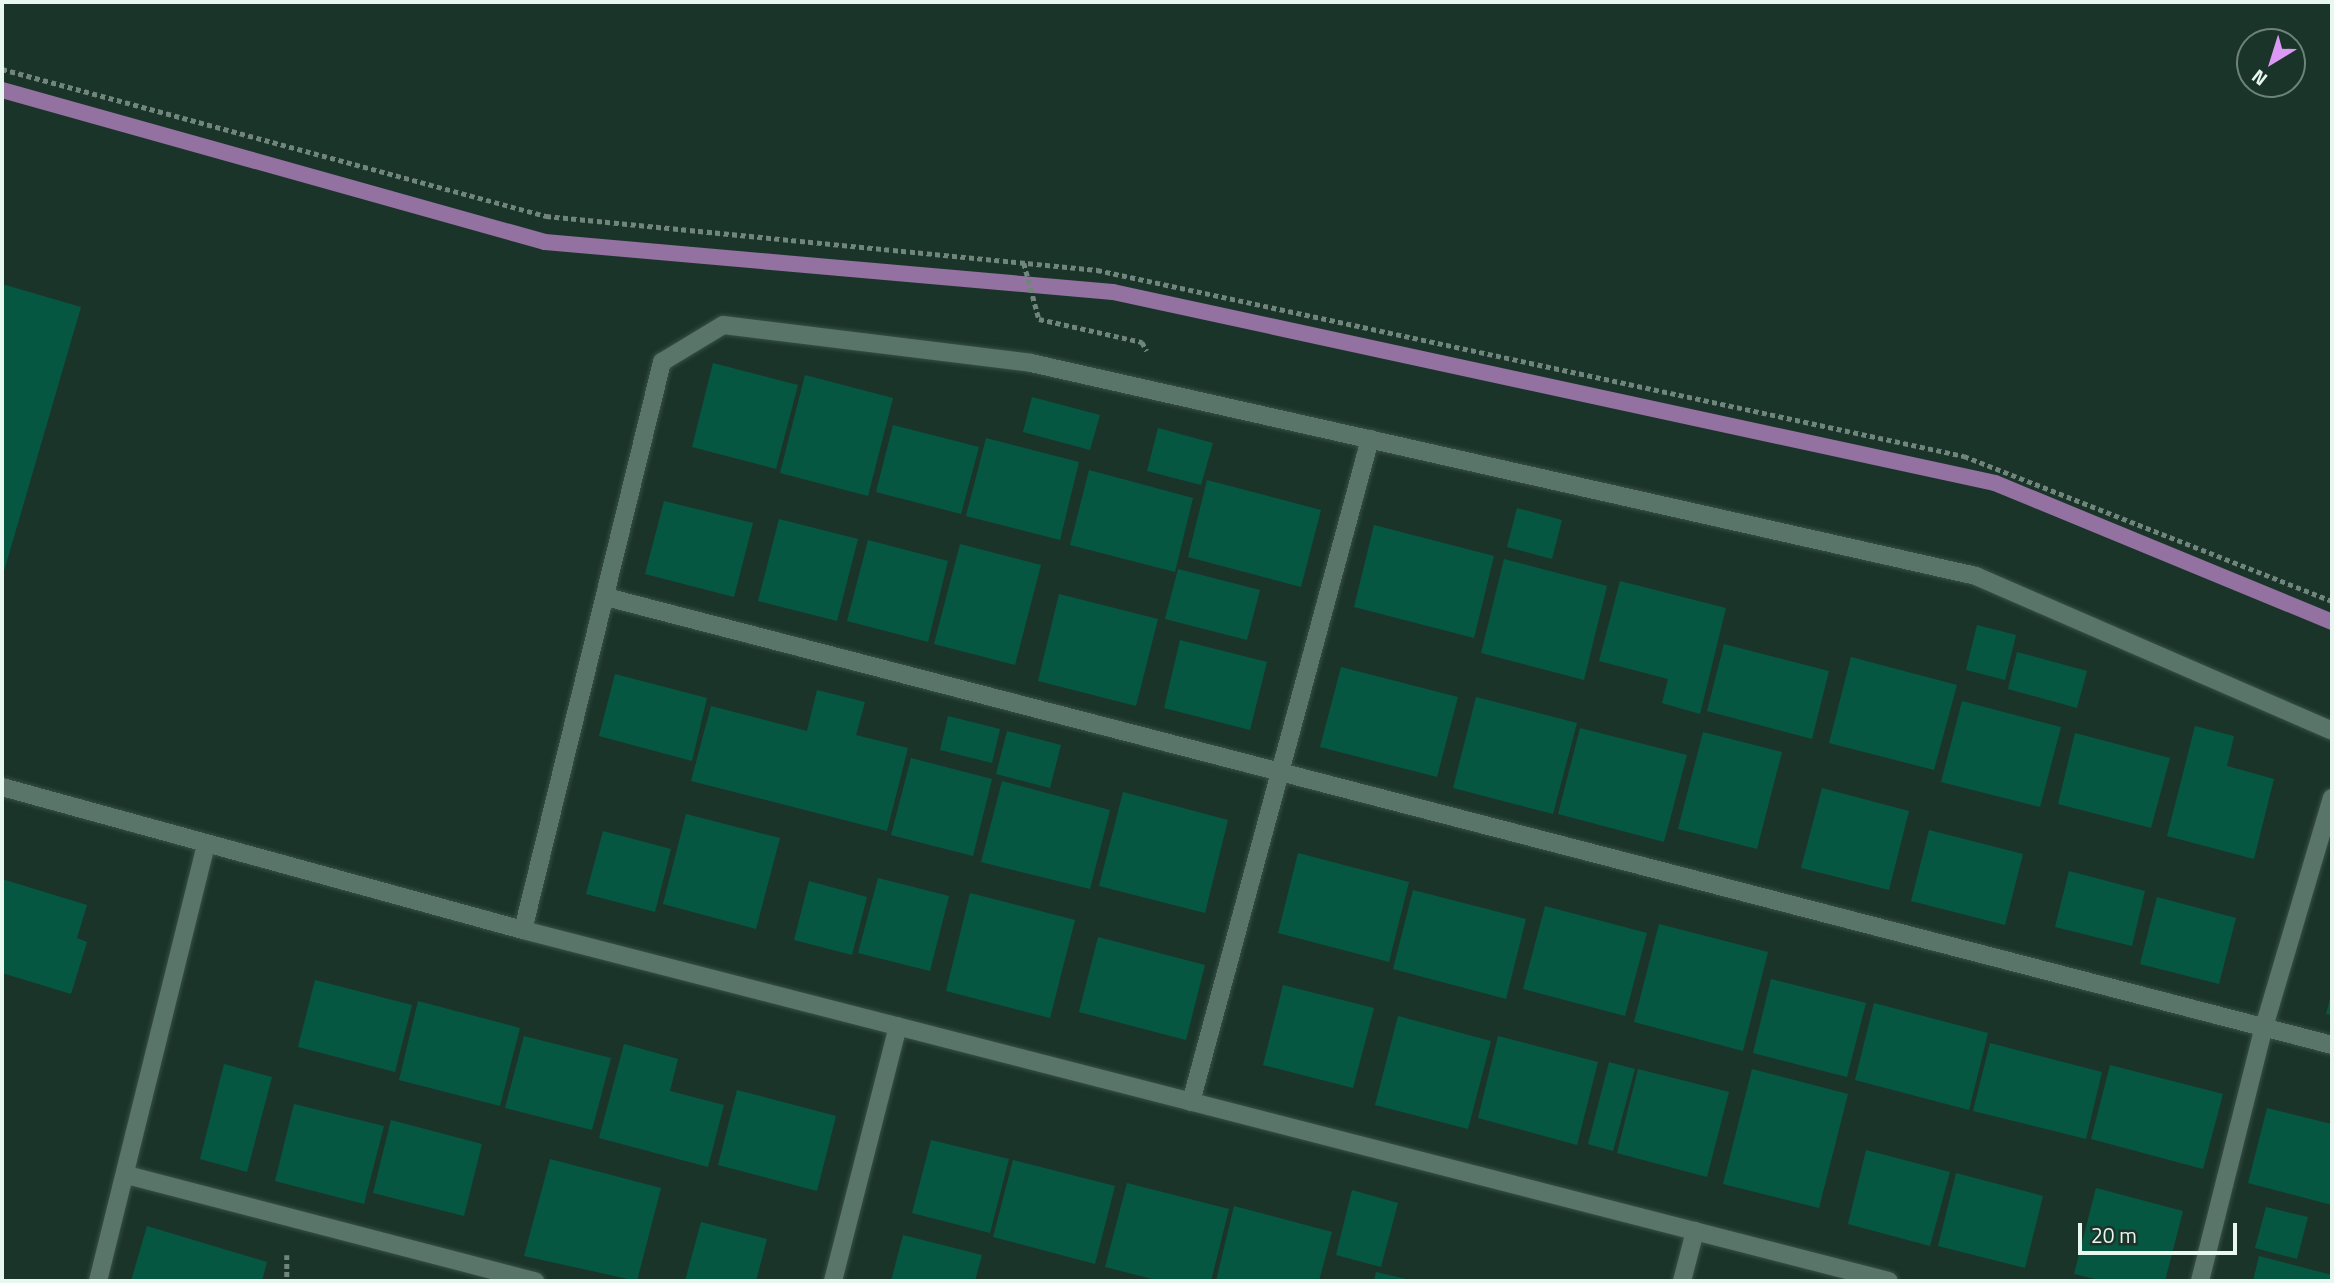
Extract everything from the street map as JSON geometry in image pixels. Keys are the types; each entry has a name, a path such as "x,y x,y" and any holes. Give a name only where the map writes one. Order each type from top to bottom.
{"street":[{"path":"523,930 662,362 723,325 1031,363 1976,576 2332,732"},
{"path":"1191,1102 1370,439"},
{"path":"606,597 1279,775 2332,1045"},
{"path":"2,787 523,930 1889,1281"},
{"path":"2200,1281 2264,1027 2332,798"},
{"path":"98,1281 127,1175 206,844"},
{"path":"833,1281 898,1026"},
{"path":"127,1175 492,1276 535,1281"},
{"path":"1682,1281 1695,1231"}],"path":[{"path":"2,69 546,216 1097,271 1310,314 1964,456 2332,601"},
{"path":"1024,263 1034,301"}],"building":[{"path":"2,284 81,307 2,578"},
{"path":"713,363 798,385 776,469 692,447"},
{"path":"805,375 893,398 868,496 780,473"},
{"path":"1032,397 1100,415 1090,450 1023,432"},
{"path":"893,425 979,447 961,514 876,492"},
{"path":"1158,428 1213,443 1201,485 1147,471"},
{"path":"986,438 1079,462 1060,540 966,516"},
{"path":"1089,470 1193,498 1175,572 1070,545"},
{"path":"1207,480 1321,510 1301,587 1188,557"},
{"path":"664,501 753,523 734,597 645,574"},
{"path":"1517,508 1562,520 1552,559 1507,547"},
{"path":"779,519 858,539 837,621 758,601"},
{"path":"1374,525 1494,556 1474,638 1354,607"},
{"path":"868,540 948,561 928,642 847,621"},
{"path":"960,544 1041,565 1015,665 934,644"},
{"path":"1504,559 1607,586 1584,680 1481,653"},
{"path":"1178,569 1260,590 1247,640 1165,619"},
{"path":"1620,581 1726,608 1700,714 1662,703 1668,679 1599,661"},
{"path":"1059,594 1158,619 1136,706 1038,681"},
{"path":"1977,625 2016,635 2005,680 1966,670"},
{"path":"1180,640 1267,662 1250,730 1164,708"},
{"path":"1724,644 1829,671 1812,739 1707,711"},
{"path":"2017,652 2087,671 2077,708 2008,689"},
{"path":"1851,657 1957,685 1934,770 1829,743"},
{"path":"1341,667 1458,697 1437,777 1320,747"},
{"path":"615,674 707,698 692,761 599,736"},
{"path":"817,690 865,702 856,735 908,748 887,831 691,781 711,706 807,731"},
{"path":"1476,697 1577,723 1553,814 1453,788"},
{"path":"1962,701 2061,727 2040,807 1941,782"},
{"path":"948,716 1000,729 992,763 940,750"},
{"path":"2195,726 2234,736 2227,766 2274,779 2254,859 2167,836"},
{"path":"1580,728 1687,755 1664,842 1558,814"},
{"path":"1007,731 1061,745 1050,788 996,774"},
{"path":"1703,732 1782,752 1757,849 1678,829"},
{"path":"2075,733 2170,758 2151,828 2058,804"},
{"path":"911,758 992,779 973,856 891,835"},
{"path":"1002,781 1110,810 1090,889 981,862"},
{"path":"1822,788 1909,811 1889,890 1801,868"},
{"path":"1123,792 1228,820 1205,913 1099,886"},
{"path":"686,814 780,838 756,929 663,904"},
{"path":"1929,830 2023,854 2005,925 1911,901"},
{"path":"603,831 671,849 655,912 586,894"},
{"path":"1298,853 1409,882 1389,962 1278,933"},
{"path":"2069,871 2145,891 2132,946 2055,927"},
{"path":"878,878 949,896 930,971 858,953"},
{"path":"2,879 87,905 77,938 87,942 71,994 2,973"},
{"path":"809,881 867,897 852,955 794,940"},
{"path":"1413,890 1526,919 1506,999 1393,969"},
{"path":"970,893 1075,920 1050,1018 946,991"},
{"path":"2157,897 2236,918 2219,984 2140,964"},
{"path":"1545,906 1647,933 1625,1016 1523,989"},
{"path":"1659,924 1768,952 1743,1051 1634,1022"},
{"path":"1098,937 1205,965 1186,1040 1079,1012"},
{"path":"1771,979 1866,1003 1847,1077 1753,1053"},
{"path":"315,980 412,1005 395,1072 298,1047"},
{"path":"1283,985 1374,1008 1353,1088 1263,1065"},
{"path":"2332,991 2332,1015 2326,1014"},
{"path":"418,1001 520,1028 500,1106 399,1080"},
{"path":"1874,1003 1988,1033 1969,1110 1855,1080"},
{"path":"1398,1016 1491,1041 1468,1129 1375,1105"},
{"path":"524,1036 611,1058 592,1130 505,1108"},
{"path":"1498,1036 1598,1062 1577,1145 1478,1118"},
{"path":"1990,1043 2102,1072 2086,1139 1973,1111"},
{"path":"624,1044 678,1059 670,1091 724,1105 708,1167 599,1138"},
{"path":"1609,1062 1635,1069 1613,1151 1588,1144"},
{"path":"224,1064 272,1077 247,1172 200,1159"},
{"path":"2110,1065 2223,1094 2203,1169 2091,1139"},
{"path":"1638,1069 1729,1092 1707,1177 1617,1153"},
{"path":"1752,1069 1848,1094 1819,1208 1723,1184"},
{"path":"737,1090 836,1116 817,1191 718,1165"},
{"path":"294,1104 384,1126 364,1204 275,1181"},
{"path":"2267,1108 2332,1124 2332,1205 2248,1183"},
{"path":"391,1120 482,1144 464,1216 373,1193"},
{"path":"931,1140 1009,1159 990,1233 912,1213"},
{"path":"1866,1150 1950,1172 1930,1246 1848,1224"},
{"path":"550,1159 661,1188 637,1281 524,1256"},
{"path":"1013,1160 1115,1186 1095,1264 993,1237"},
{"path":"1956,1173 2043,1196 2025,1268 1938,1246"},
{"path":"1127,1183 1229,1209 1211,1281 1160,1281 1105,1267"},
{"path":"2096,1188 2183,1211 2165,1281 2104,1281 2074,1274"},
{"path":"1352,1190 1398,1203 1381,1267 1336,1255"},
{"path":"1234,1206 1332,1232 1319,1281 1216,1281"},
{"path":"2266,1207 2308,1217 2297,1259 2255,1248"},
{"path":"701,1222 767,1239 756,1281 685,1281"},
{"path":"147,1226 267,1262 262,1281 131,1281"},
{"path":"903,1235 982,1255 975,1281 891,1281"},
{"path":"2259,1256 2332,1275 2332,1281 2253,1281"},
{"path":"1376,1272 1410,1280 1410,1281 1374,1281"}],"waterway":[{"path":"2,90 545,242 1113,292 1995,483 2332,622"}]}
